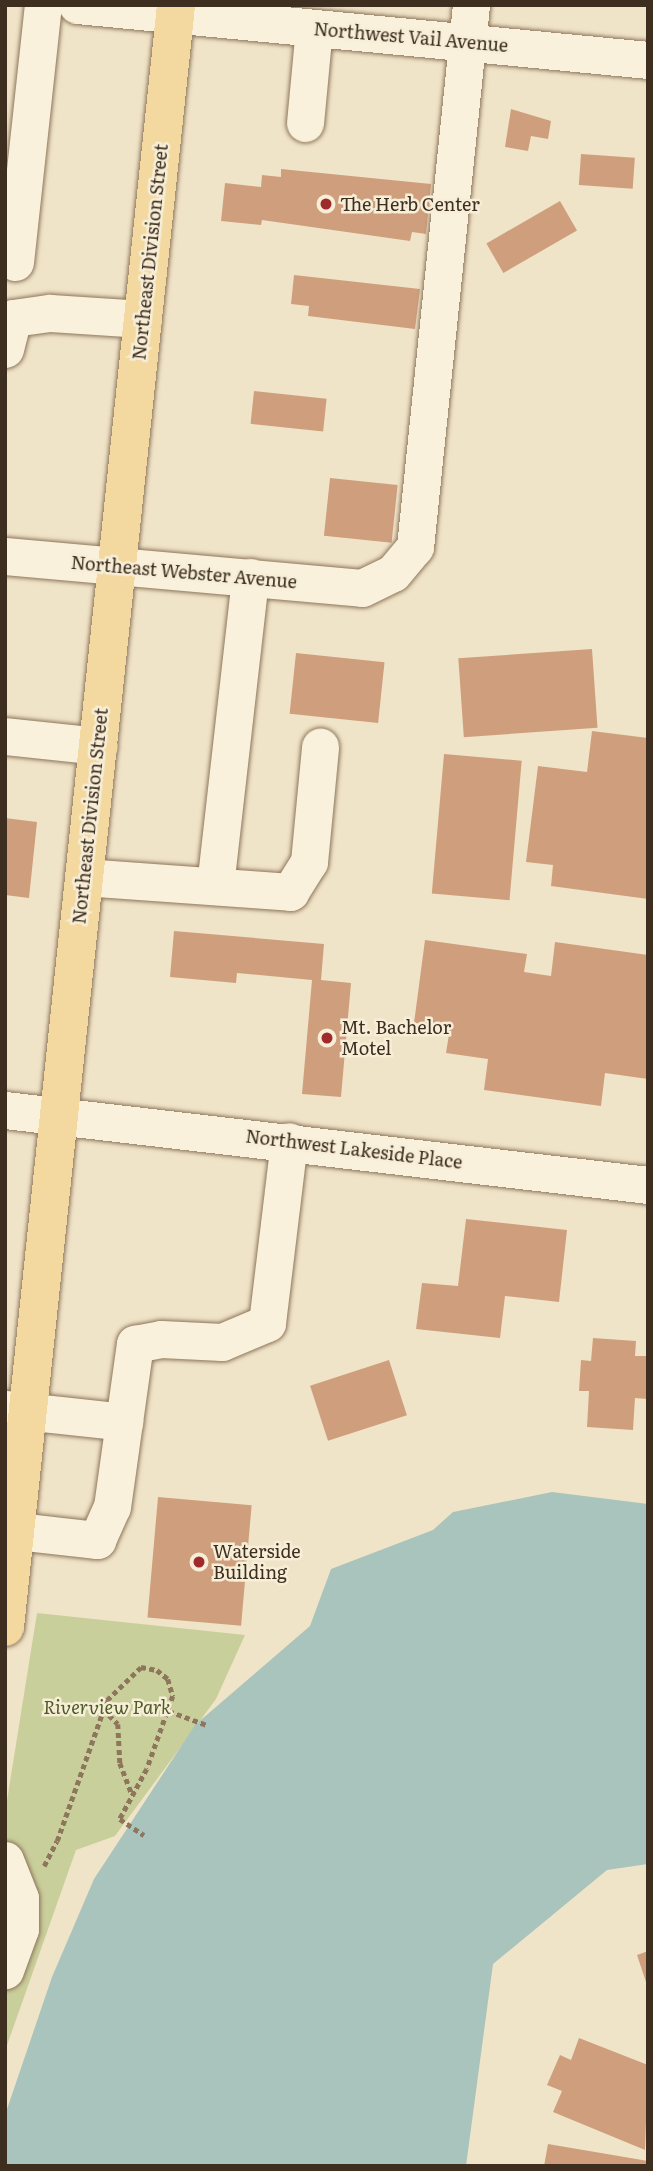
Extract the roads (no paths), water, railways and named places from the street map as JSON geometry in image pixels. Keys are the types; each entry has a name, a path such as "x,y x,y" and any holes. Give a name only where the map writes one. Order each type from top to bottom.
{"main road":[{"name":"Northeast Division Street","path":"5,1627 17,1531 17,1410 61,1115 83,877 175,10"}],"street":[{"path":"15,262 43,5"},
{"name":"Northwest Vail Avenue","path":"77,5 306,20 468,42 648,61"},
{"path":"468,42 471,5"},
{"path":"305,123 306,20"},
{"name":"Northeast Webster Avenue","path":"5,556 362,588 394,573 415,547 468,42"},
{"path":"5,349 13,318 50,313 143,319"},
{"path":"215,886 250,577"},
{"path":"5,736 98,746"},
{"path":"83,877 290,892 309,862 320,747"},
{"name":"Northwest Lakeside Place","path":"5,1110 289,1141 648,1185"},
{"path":"17,1531 97,1539 112,1507 135,1344 161,1339 222,1342 267,1322 289,1141"},
{"path":"17,1410 124,1422"},
{"path":"5,1860 20,1898 20,1929 5,1970"}],"water":[{"path":"552,1492 648,1504 648,1864 607,1870 493,1964 466,2166 5,2166 5,2115 52,1977 94,1879 195,1725 310,1626 331,1569 433,1530 453,1512"}],"place":[{"name":"The Herb Center","path":"326,204"},
{"name":"Mt. Bachelor Motel","path":"327,1038"},
{"name":"Waterside Building","path":"199,1562"}],"park label":[{"name":"Riverview Park","path":"107,1707"}]}
